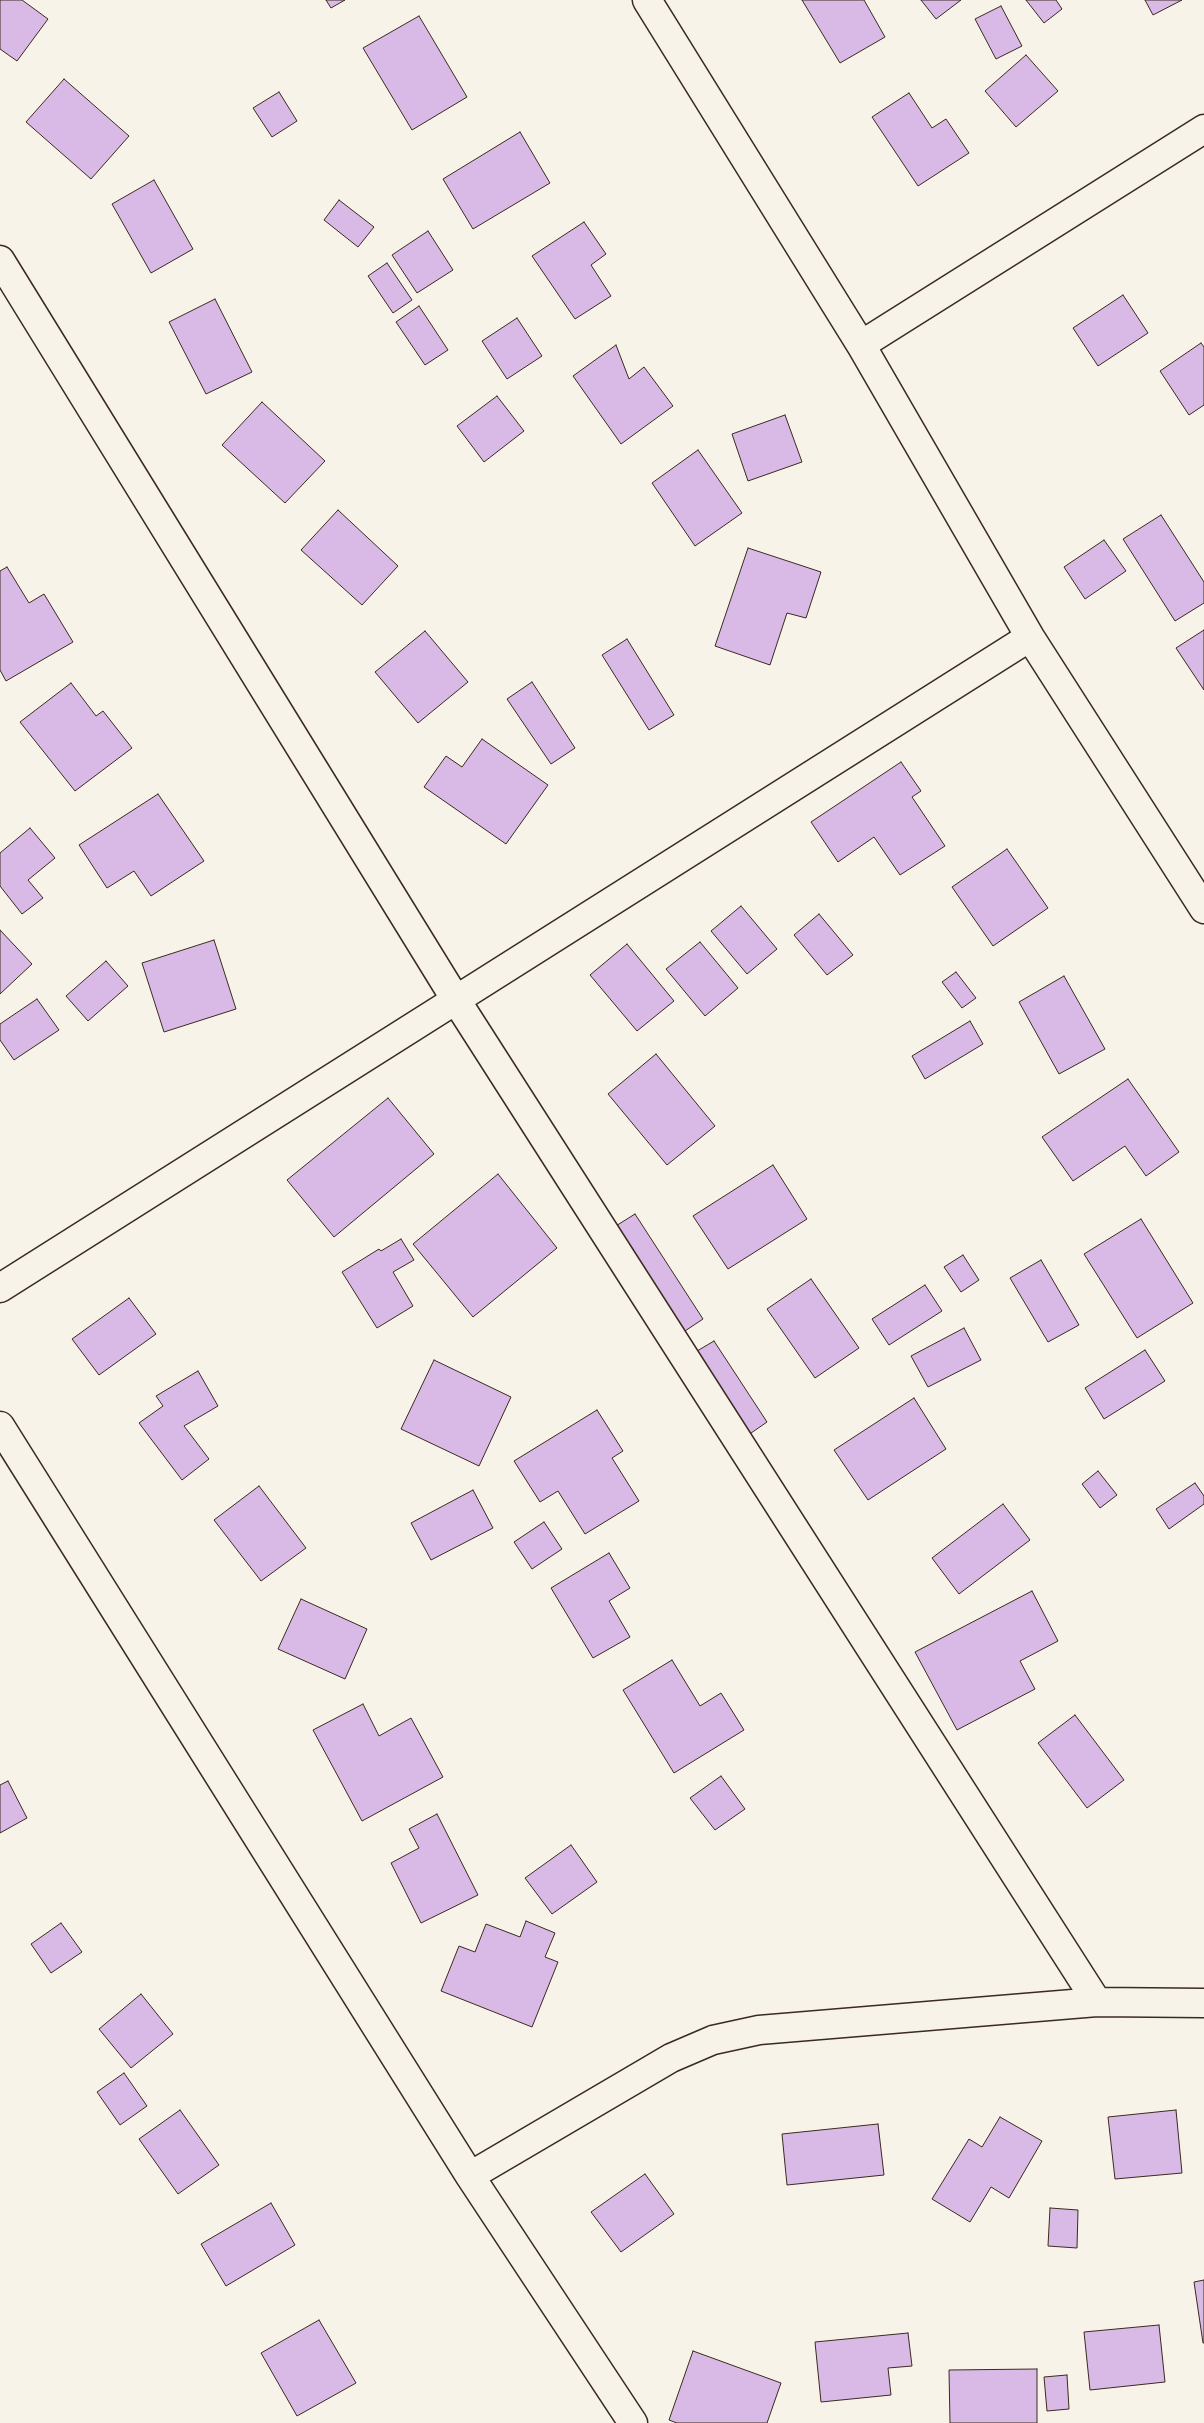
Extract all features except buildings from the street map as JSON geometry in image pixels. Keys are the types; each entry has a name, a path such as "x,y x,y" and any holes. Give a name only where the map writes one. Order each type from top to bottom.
{"street":[{"path":"648,0 861,345 1030,637 1204,909"},
{"path":"861,345 1204,129"},
{"path":"0,260 456,1000 1097,2002"},
{"path":"0,1288 1030,637"},
{"path":"0,1426 470,2176 633,2423"},
{"path":"470,2176 671,2058 713,2040 777,2029 1097,2002 1204,2002"}]}
